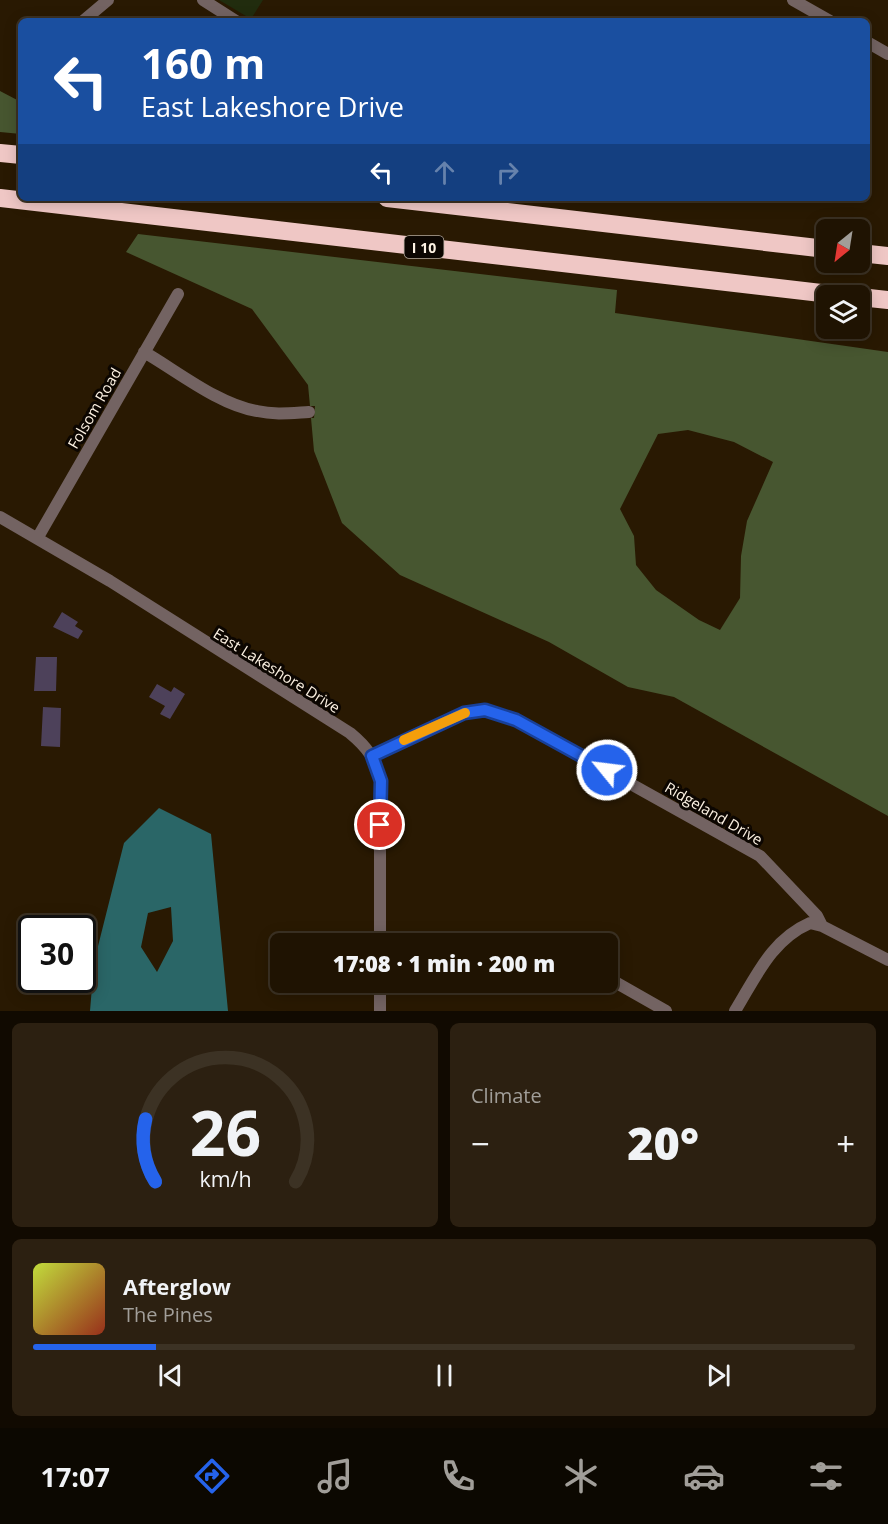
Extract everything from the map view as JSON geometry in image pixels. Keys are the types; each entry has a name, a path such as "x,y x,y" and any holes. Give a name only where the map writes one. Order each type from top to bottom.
{"highway":[{"path":"0,153 18,155"},
{"name":"I 10","path":"0,198 18,200"},
{"name":"I 10","path":"26,201 816,292"},
{"path":"413,201 816,248"},
{"path":"870,254 888,256"},
{"path":"870,298 888,300"}],"street":[{"path":"87,18 108,0"},
{"path":"203,0 231,18"},
{"path":"793,0 825,18"},
{"path":"870,44 888,54"},
{"name":"Folsom Road","path":"38,537 178,294"},
{"path":"144,352 228,402 254,411 276,414 309,412"},
{"name":"East Lakeshore Drive","path":"0,517 38,537 350,733 372,756 381,781 380,933"},
{"name":"Ridgeland Drive","path":"372,756 464,713 485,710 497,712 552,739 695,822 760,856 810,907 822,926 888,960"},
{"path":"735,1011 777,945 810,923 822,926"},
{"path":"618,984 666,1011"},
{"path":"380,993 380,1011"}],"green space":[{"path":"219,0 263,0 252,18"},
{"path":"0,91 18,100 18,134 0,132"},
{"path":"138,234 617,290 615,313 888,352 888,816 674,697 628,687 549,642 400,575 342,523 314,451 311,418 314,418 315,406 310,406 308,385 252,309 126,252","holes":["688,430 734,442 773,462 747,521 741,556 740,598 720,630 699,620 656,590 636,565 634,536 620,509 658,434"]}],"water":[{"path":"159,808 211,834 228,1011 90,1011 91,993 96,993 96,954 124,843","holes":["171,907 173,941 157,972 141,947 148,913"]}],"building":[{"path":"62,612 78,622 75,626 83,631 78,639 53,627"},
{"path":"36,657 57,657 56,691 34,691"},
{"path":"157,684 171,692 174,687 185,694 170,719 160,714 165,706 149,697"},
{"path":"43,707 61,708 60,747 41,746"}],"slow traffic":[{"path":"404,740 465,713"}],"route":[{"path":"380,825 381,781 372,756 384,748 464,713 485,710 497,712 607,770"}]}
